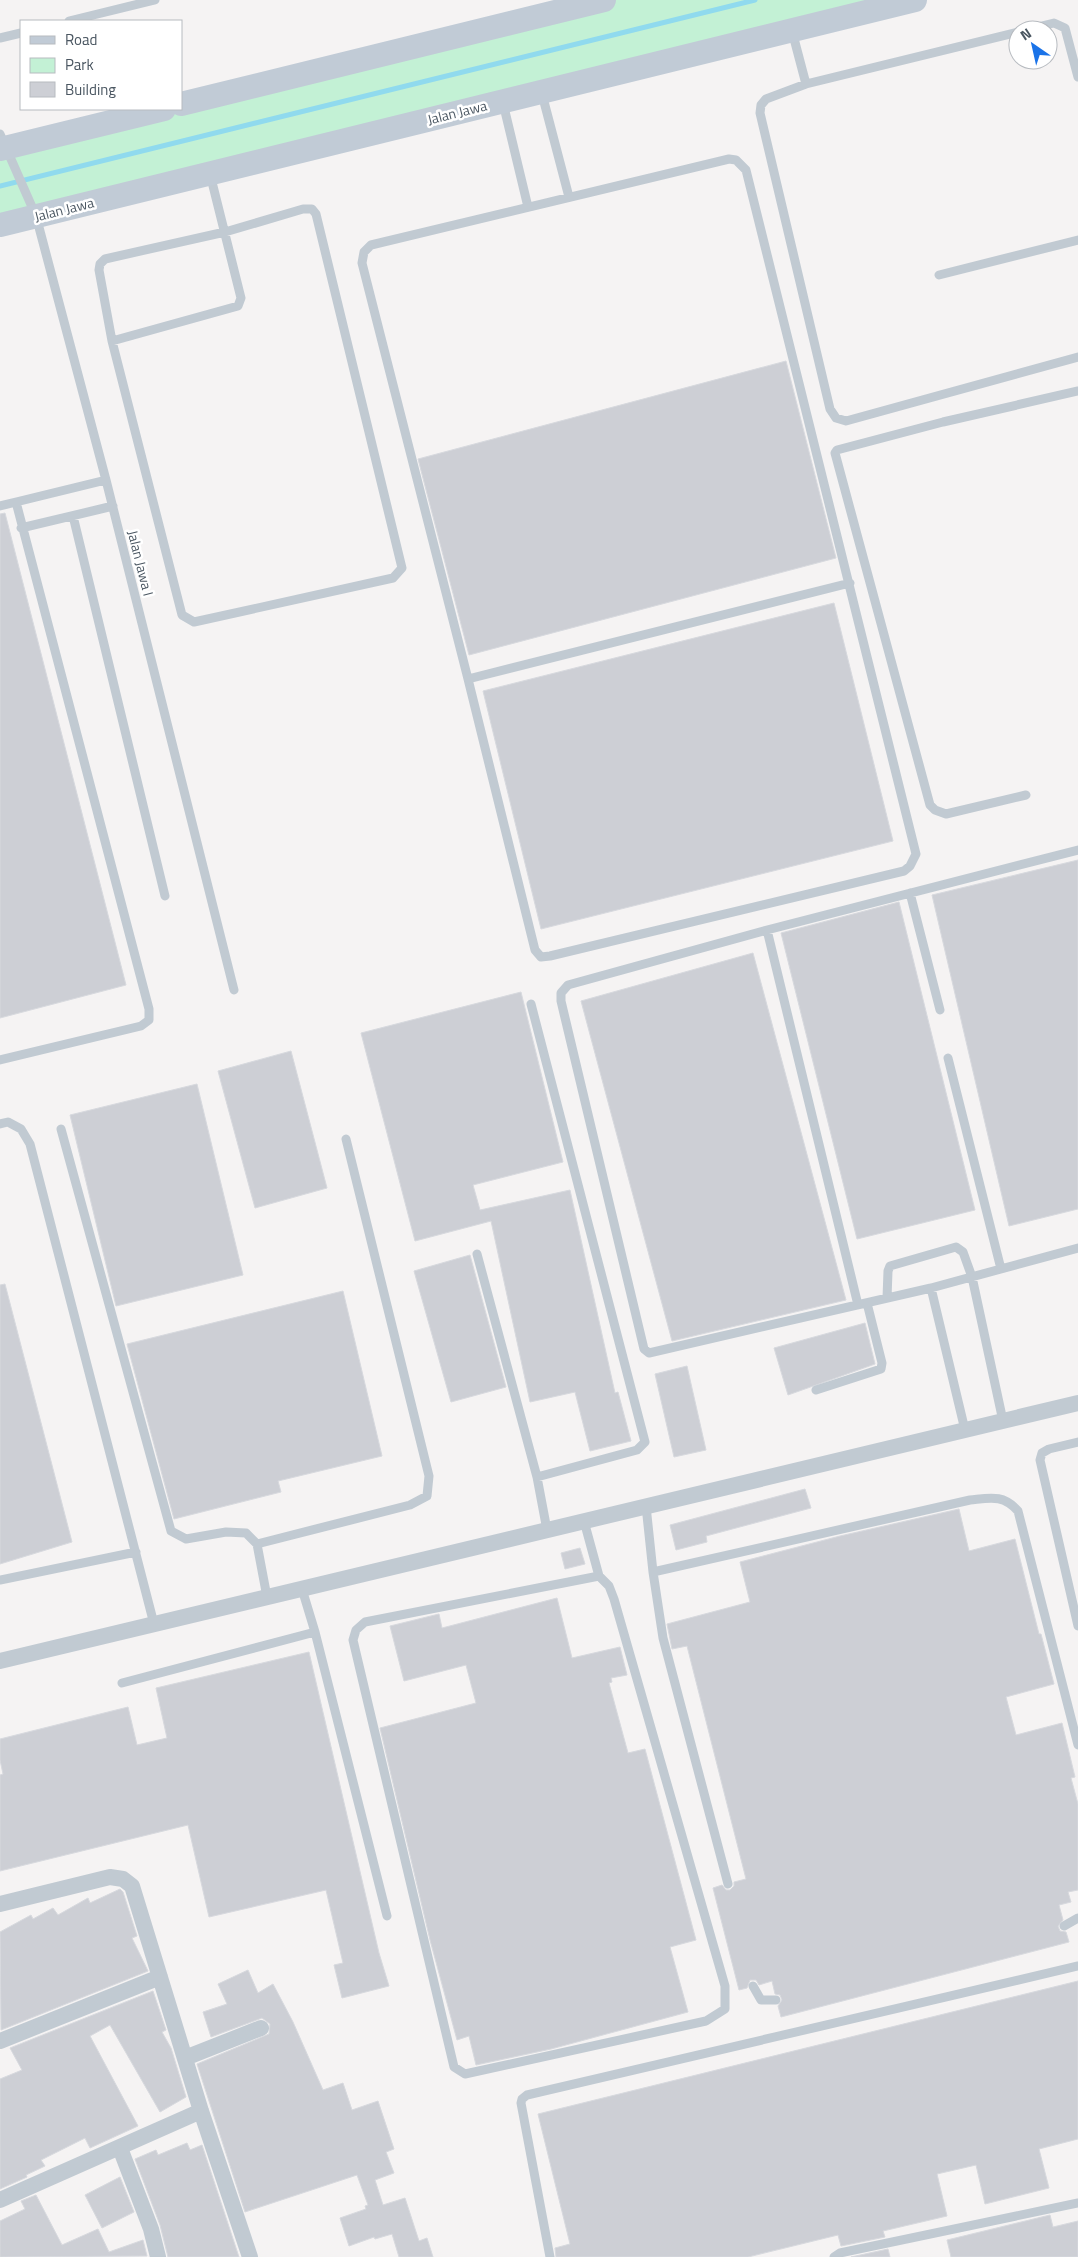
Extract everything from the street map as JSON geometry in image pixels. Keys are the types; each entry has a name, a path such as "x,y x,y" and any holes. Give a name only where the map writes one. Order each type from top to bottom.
{"street":[{"path":"182,104 604,0"},
{"name":"Jalan Jawa","path":"0,225 31,208 210,173 915,0"},
{"path":"4,148 160,110"},
{"path":"0,1661 1078,1403"},
{"path":"0,1904 110,1878 123,1879 132,1886 200,2111 250,2257"},
{"path":"0,2042 160,1977"},
{"path":"184,2058 262,2028"},
{"path":"0,2200 200,2111"},
{"path":"120,2148 151,2229 158,2257"}],"lane":[{"path":"73,20 155,0"},
{"path":"1058,25 1064,28 1078,77"},
{"path":"792,30 806,84"},
{"path":"0,38 20,33"},
{"path":"1008,34 806,84 766,99 760,113 830,408 836,418 846,421 1078,357"},
{"path":"541,92 569,197"},
{"path":"503,101 528,207"},
{"name":"Jalan Jawa I","path":"4,148 31,208 106,480 234,990"},
{"path":"729,159 736,160 742,165 748,180 850,583 916,854 910,866 904,871 541,957 535,950 362,263 364,252 371,245 569,197 729,159"},
{"path":"112,341 238,306 241,298 210,173"},
{"path":"303,209 312,209 316,214 402,568 399,573 393,578 194,622 186,619 182,615 112,341 99,270 100,264 105,260 225,232 303,209"},
{"path":"939,275 1078,240"},
{"path":"1026,795 946,814 935,810 930,805 835,453 837,450 934,424 1078,391"},
{"path":"0,506 106,480"},
{"path":"0,1060 141,1026 149,1020 150,1009 21,528 16,502"},
{"path":"21,528 113,506"},
{"path":"72,516 165,896"},
{"path":"468,679 850,583"},
{"path":"1078,850 767,930 568,985 561,993 563,1011 646,1351 656,1352 931,1288 1078,1248"},
{"path":"910,893 940,1010"},
{"path":"767,930 862,1304 882,1364 881,1369 816,1390"},
{"path":"531,1004 645,1442 637,1450 537,1477"},
{"path":"948,1058 1001,1269"},
{"path":"0,1124 8,1122 21,1129 30,1144 154,1624"},
{"path":"61,1129 171,1531 186,1539 226,1532 246,1533 257,1544 267,1597"},
{"path":"257,1544 410,1505 428,1496 429,1476 346,1139"},
{"path":"887,1298 890,1266 956,1247 963,1252 972,1277 1003,1421"},
{"path":"477,1254 537,1477 548,1530"},
{"path":"931,1288 965,1430"},
{"path":"1078,1442 1049,1449 1042,1453 1040,1460 1078,1626"},
{"path":"653,1572 970,1500 997,1498 1010,1502 1018,1511 1078,1745"},
{"path":"646,1506 663,1638 728,1884"},
{"path":"584,1521 599,1576 608,1586 614,1599 725,1986 725,2009 706,2021 465,2074 454,2067 352,1640 356,1630 364,1622 599,1576"},
{"path":"0,1580 136,1552"},
{"path":"302,1589 315,1632 387,1916"},
{"path":"122,1683 315,1632"},
{"path":"1064,1926 1078,1918"},
{"path":"550,2257 521,2103 522,2099 527,2095 1078,1966"},
{"path":"753,1986 761,2000 776,2000"},
{"path":"834,2257 840,2253 1078,2203"}],"green space":[{"path":"606,0 915,0 0,225 0,149 159,110 182,110 182,104"}],"building":[{"path":"786,361 836,558 469,655 418,459"},
{"path":"5,513 126,985 0,1018 0,514"},
{"path":"834,603 893,841 541,929 483,691"},
{"path":"1078,860 1078,1209 1009,1226 932,895"},
{"path":"899,902 975,1210 857,1239 781,933"},
{"path":"753,953 846,1300 672,1341 581,1001"},
{"path":"521,992 563,1162 473,1185 480,1210 570,1190 615,1393 618,1392 631,1441 590,1451 575,1392 530,1402 491,1221 415,1241 361,1033"},
{"path":"291,1051 327,1188 255,1208 218,1071"},
{"path":"197,1084 243,1275 116,1306 70,1115"},
{"path":"470,1255 506,1387 451,1402 414,1271"},
{"path":"5,1284 72,1542 0,1564 0,1285"},
{"path":"343,1291 382,1456 278,1481 281,1492 174,1519 127,1344"},
{"path":"865,1323 875,1364 788,1395 774,1348"},
{"path":"687,1366 706,1450 674,1457 655,1374"},
{"path":"805,1489 811,1508 706,1536 707,1542 676,1550 670,1525"},
{"path":"959,1509 969,1551 1015,1539 1054,1684 1006,1697 1016,1735 1062,1723 1075,1777 1071,1778 1078,1804 1078,1890 1068,1892 1071,1902 1059,1905 1063,1920 1058,1926 1060,1931 1066,1932 1069,1942 781,2017 778,2006 782,2000 780,1995 775,1994 772,1981 759,1985 756,1980 750,1980 747,1988 739,1990 713,1888 722,1885 726,1890 730,1890 734,1886 734,1882 746,1879 687,1646 672,1649 667,1624 750,1602 740,1562 840,1536"},
{"path":"580,1548 585,1564 565,1569 561,1553"},
{"path":"557,1598 572,1658 620,1647 627,1675 611,1678 612,1682 609,1683 628,1753 645,1749 696,1940 670,1947 688,2012 551,2049 476,2065 469,2036 457,2040 430,1940 380,1728 476,1703 466,1665 404,1681 390,1626 439,1614 442,1628"},
{"path":"309,1652 379,1953 389,1986 342,1998 334,1965 343,1963 326,1890 209,1917 188,1825 0,1871 0,1775 3,1774 0,1760 0,1739 128,1707 137,1745 167,1738 156,1688"},
{"path":"120,1889 123,1892 137,1936 132,1938 148,1971 1,2030 0,1932 31,1915 33,1919 53,1908 58,1915 88,1898 90,1903"},
{"path":"248,1970 258,1993 273,1984 293,2022 323,2090 343,2083 352,2110 378,2101 394,2149 386,2152 394,2173 375,2180 383,2205 405,2198 419,2241 427,2238 433,2257 399,2257 392,2234 375,2239 374,2237 349,2246 340,2218 366,2209 365,2206 368,2205 357,2175 245,2212 197,2064 269,2034 270,2024 262,2018 211,2037 203,2012 227,2004 218,1984"},
{"path":"1078,1981 1078,2139 1039,2149 1049,2188 985,2204 976,2165 937,2174 947,2216 883,2231 885,2237 841,2246 838,2235 748,2257 556,2257 555,2248 570,2244 538,2114"},
{"path":"153,1991 166,2030 162,2032 171,2048 186,2097 160,2112 110,2025 90,2036 138,2126 90,2148 85,2138 41,2160 45,2166 26,2175 27,2177 0,2189 0,2079 22,2070 10,2048"},
{"path":"187,2143 190,2150 202,2145 239,2257 168,2257 160,2225 135,2159 156,2150 158,2155"},
{"path":"120,2177 134,2212 102,2228 85,2195"},
{"path":"36,2195 62,2245 98,2229 109,2252 143,2240 147,2256 0,2257 0,2221 25,2209 21,2201"},
{"path":"1050,2215 1053,2227 1078,2221 1078,2257 951,2257 947,2240"},
{"path":"888,2249 890,2257 851,2257"}],"waterway":[{"path":"0,186 755,0"}]}
